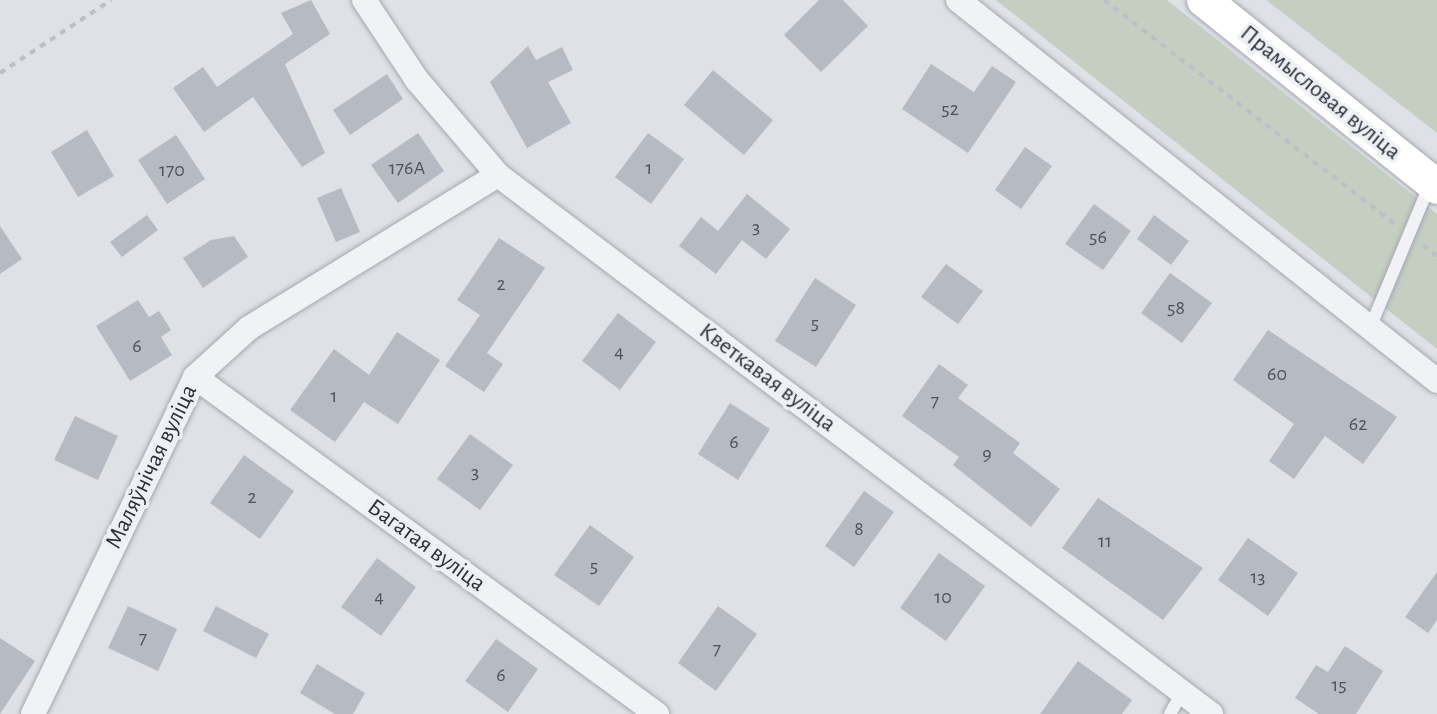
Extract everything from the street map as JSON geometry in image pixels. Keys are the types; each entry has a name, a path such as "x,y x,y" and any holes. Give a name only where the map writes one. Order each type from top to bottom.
{"main road":[{"name":"Прамысловая вуліца","path":"1204,0 1434,184"}],"street":[{"name":"Кветкавая вуліца","path":"364,0 417,80 498,175 1211,714"},
{"path":"958,0 1437,381"},
{"name":"Маляўнічая вуліца","path":"33,714 195,377 249,328 498,175"},
{"name":"Багатая вуліца","path":"195,377 657,714"}],"lane":[{"path":"1370,328 1434,184"},
{"path":"1170,714 1182,692"}],"path":[{"path":"0,73 111,0"},
{"path":"1104,0 1437,256"}],"green space":[{"path":"996,0 1167,0 1437,214 1437,349"},
{"path":"1266,0 1437,0 1437,133"}],"building":[{"path":"311,0 330,34 285,64 325,153 302,167 253,97 204,132 173,88 203,67 217,87 293,34 281,13"},
{"path":"819,0 843,0 868,26 821,72 784,35"},
{"path":"528,46 536,60 562,47 573,70 548,82 571,123 527,148 490,82"},
{"path":"931,64 974,92 992,66 1016,82 968,153 902,109"},
{"path":"713,70 773,120 744,155 684,105"},
{"path":"387,74 403,99 350,135 333,110"},
{"path":"87,130 114,176 78,197 51,152"},
{"path":"418,133 444,171 398,203 371,165"},
{"path":"648,133 684,159 651,204 615,177"},
{"path":"176,135 205,179 167,204 138,160"},
{"path":"1025,147 1052,166 1021,209 995,190"},
{"path":"341,188 360,232 336,242 317,198"},
{"path":"747,194 790,229 766,259 742,240 716,274 679,246 701,217 718,231"},
{"path":"1094,204 1131,231 1103,270 1065,244"},
{"path":"147,215 158,230 122,257 110,242"},
{"path":"1154,215 1189,241 1171,265 1137,239"},
{"path":"0,226 22,259 0,274"},
{"path":"234,236 248,257 203,288 183,258 211,240"},
{"path":"499,238 545,268 487,353 503,364 484,392 445,366 480,315 457,300"},
{"path":"946,264 983,291 958,324 921,297"},
{"path":"1170,273 1212,303 1182,343 1141,313"},
{"path":"815,278 856,305 816,367 775,341"},
{"path":"138,300 149,317 159,311 171,330 161,337 172,355 130,381 96,326"},
{"path":"618,313 656,342 620,390 582,361"},
{"path":"1268,330 1397,417 1363,464 1325,436 1294,479 1269,461 1294,424 1233,380"},
{"path":"397,332 440,360 398,424 364,402 335,442 290,410 334,349 369,375"},
{"path":"939,364 968,385 958,398 1020,443 1013,453 1060,489 1031,527 953,465 959,457 902,416"},
{"path":"730,403 770,429 738,480 698,454"},
{"path":"75,416 118,436 98,480 54,460"},
{"path":"470,434 513,465 480,510 437,479"},
{"path":"244,455 294,491 260,539 210,503"},
{"path":"864,491 894,512 854,567 825,546"},
{"path":"1098,498 1203,568 1163,620 1062,548"},
{"path":"590,525 634,557 599,606 554,575"},
{"path":"1248,538 1298,573 1268,616 1218,580"},
{"path":"939,553 985,586 946,641 900,608"},
{"path":"377,558 416,587 381,636 341,607"},
{"path":"1437,572 1437,620 1428,633 1405,617"},
{"path":"128,606 177,629 158,671 108,648"},
{"path":"216,606 269,634 256,658 203,631"},
{"path":"718,606 757,634 716,691 678,663"},
{"path":"0,638 35,661 0,714"},
{"path":"496,639 538,669 508,712 465,681"},
{"path":"1345,646 1383,671 1356,714 1319,714 1295,698 1316,665 1328,672"},
{"path":"1078,661 1132,700 1122,714 1040,714"},
{"path":"317,664 365,693 353,714 335,714 300,693"}]}
